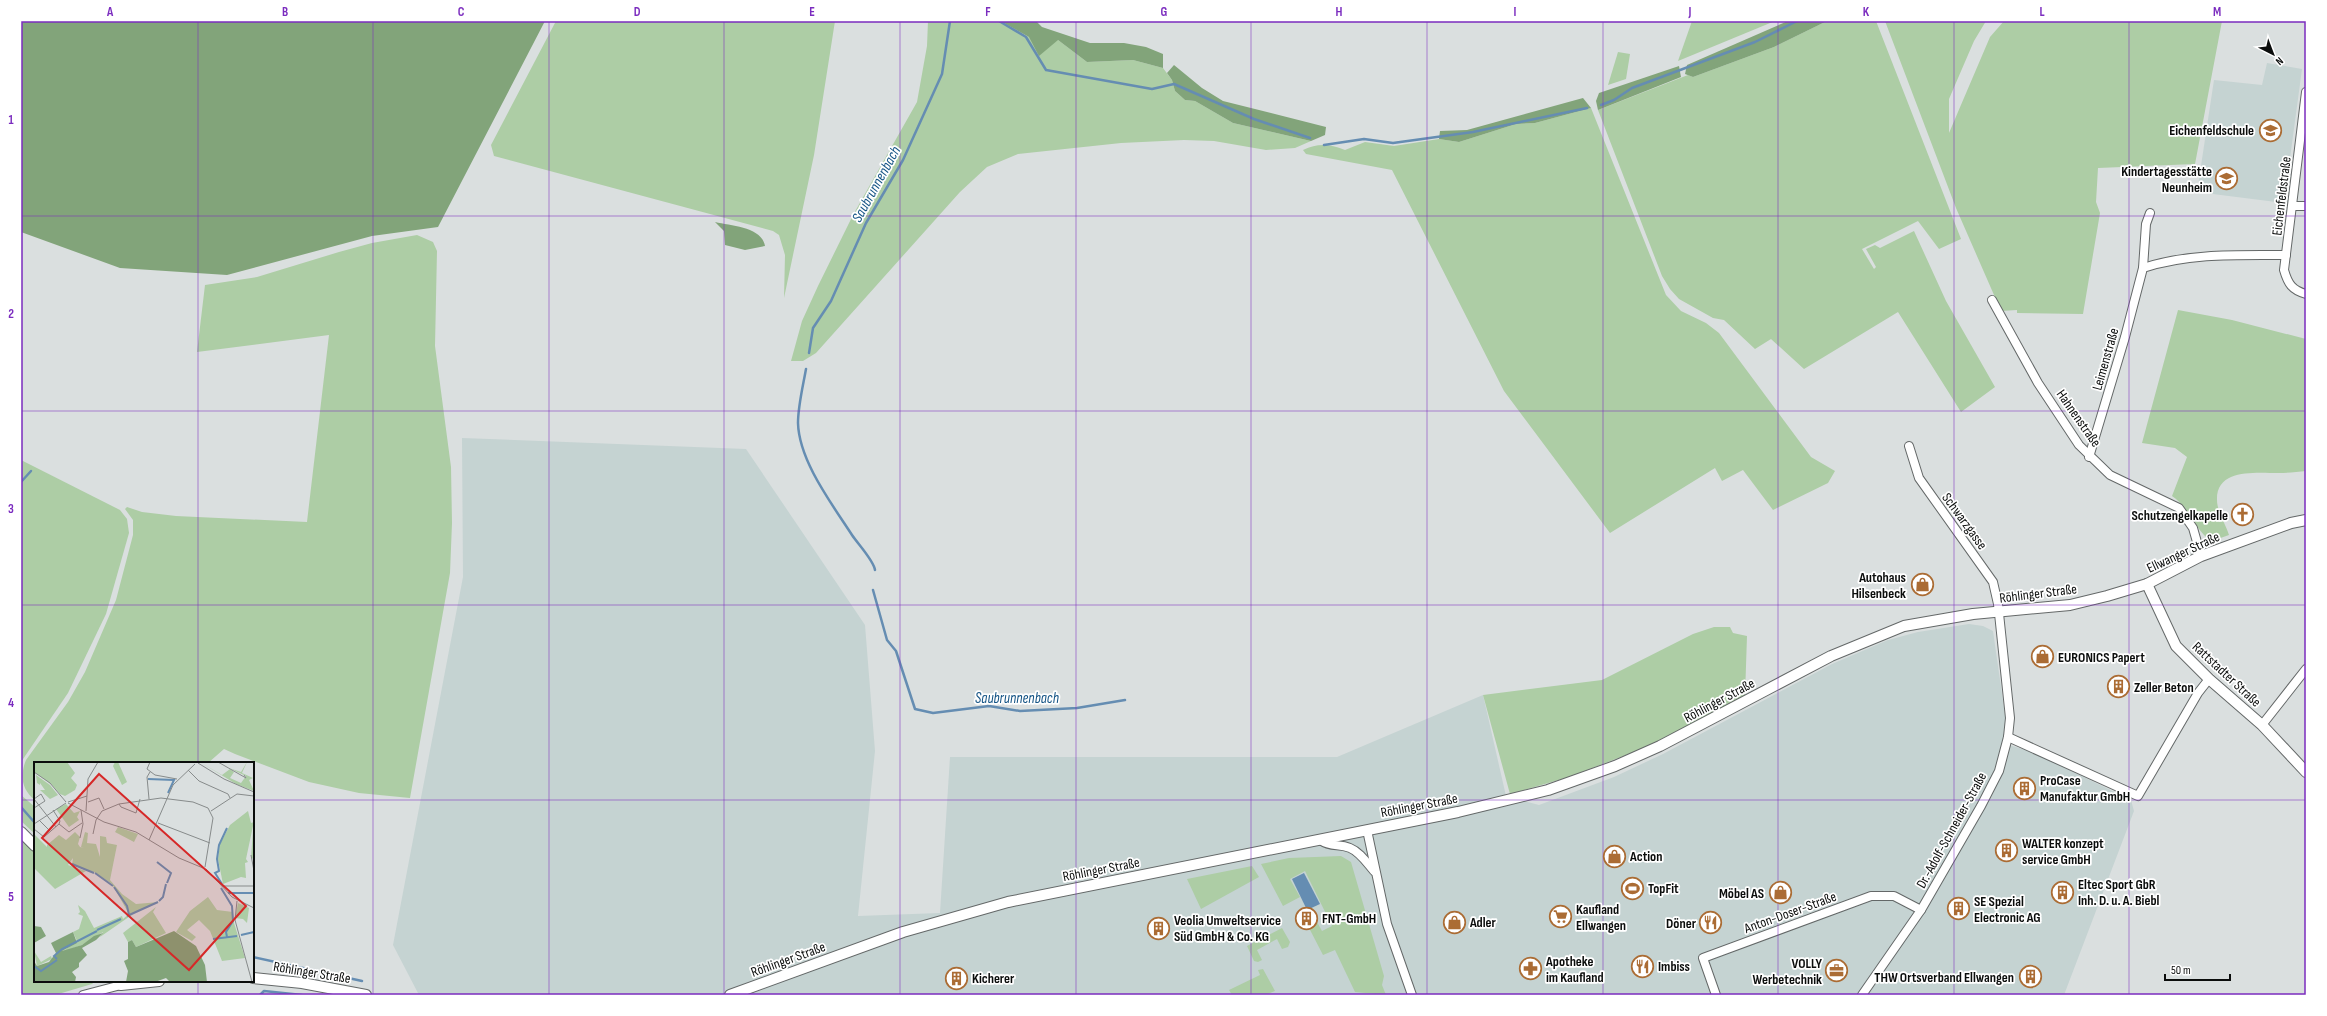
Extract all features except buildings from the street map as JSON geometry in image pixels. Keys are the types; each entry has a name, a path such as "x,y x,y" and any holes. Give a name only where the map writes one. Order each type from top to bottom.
{"street":[{"name":"Eichenfeldstraße","path":"2306,92 2304,124 2284,270 2288,284 2298,292 2306,294"},
{"path":"2293,206 2306,206"},
{"name":"Leimenstraße","path":"2089,457 2125,337 2143,268 2146,224 2150,213"},
{"path":"2143,268 2168,260 2198,256 2286,255"},
{"name":"Hahnenstraße","path":"1992,300 2038,384 2089,457 2110,475 2179,508 2193,528 2201,556"},
{"name":"Schwarzgasse","path":"1909,446 1918,478 1993,582 1999,612"},
{"name":"Ellwanger Straße","path":"2094,600 2147,584 2201,556 2291,523 2306,520"},
{"name":"Rattstadter Straße","path":"2147,584 2176,646 2209,679 2262,725 2306,772"},
{"name":"Röhlinger Straße","path":"730,995 853,949 968,912 1056,891 1320,840 1499,803 1584,778 1660,746 1831,656 1867,640 1919,622 2094,600"},
{"name":"Dr.-Adolf-Schneider-Straße","path":"1862,995 1921,910 1982,806 1999,772 2008,737 2010,718 1999,612"},
{"path":"2262,725 2306,669"},
{"path":"2008,737 2138,796 2198,693 2209,679"},
{"path":"1367,830 1387,924 1412,995"},
{"path":"21,832 34,845"},
{"path":"1320,840 1328,846 1349,847 1358,852 1375,872"},
{"name":"Anton-Doser-Straße","path":"1716,995 1703,958 1870,896 1894,896 1921,910"},
{"name":"Röhlinger Straße","path":"254,978 302,983 366,995"},
{"path":"83,995 120,983 140,982"}],"shaded area":[{"path":"2267,63 2302,69 2284,203 2197,192 2214,80 2262,85"},
{"path":"462,438 746,449 865,625 875,751 858,916 940,913 950,757 1337,757 1483,695 1506,796 1539,805 1614,777 1663,754 1832,664 1888,640 1918,632 1969,624 1983,626 1993,631 2005,715 2005,744 2030,751 2131,800 2134,811 2064,995 419,995 393,945 463,577"}],"green space":[{"path":"21,21 545,21 438,227 372,236 227,275 120,268 21,232"},
{"path":"556,21 835,21 814,155 784,298 785,255 779,235 773,231 494,156 491,145"},
{"path":"928,21 993,21 1004,23 1029,37 1058,40 1087,62 1133,60 1163,68 1172,80 1175,91 1185,100 1195,101 1233,123 1311,141 1295,148 1266,150 1214,141 1184,140 1121,143 1018,154 987,167 960,192 816,353 803,361 791,361 802,321 818,286 853,215 917,102 927,46"},
{"path":"993,21 1036,21 1042,27 1090,43 1124,43 1146,47 1163,54 1163,68 1133,60 1087,62 1058,40 1039,56 1029,37 1004,23"},
{"path":"1692,21 1775,21 1678,61"},
{"path":"1788,21 1827,21 1774,47 1693,77 1685,74 1687,65"},
{"path":"1827,21 1876,21 1961,239 1939,249 1918,221 1862,249 1874,269 1876,267 1866,249 1875,245 1880,248 1914,231 1946,301 1995,387 1961,412 1898,312 1804,369 1771,339 1755,349 1724,320 1713,318 1679,299 1670,289 1662,276 1598,110 1688,75 1693,77 1774,47"},
{"path":"1885,21 1986,21 1974,41 1949,99 1949,133 1990,37 2004,21 2222,21 2195,164 2098,168 2096,202 2100,213 2083,314 2017,313 2017,310 2001,311 1956,208"},
{"path":"1618,52 1630,54 1626,79 1608,85"},
{"path":"1174,65 1202,88 1223,101 1326,127 1325,135 1311,141 1233,123 1195,101 1185,100 1175,91 1172,80 1167,73"},
{"path":"1679,66 1681,77 1598,110 1596,101 1599,93"},
{"path":"1583,98 1591,108 1535,123 1516,124 1459,142 1439,139 1440,131 1467,130"},
{"path":"1591,108 1666,295 1681,311 1706,323 1719,333 1811,457 1835,471 1828,483 1773,510 1743,470 1722,481 1715,468 1610,533 1504,391 1392,170 1306,154 1303,150 1314,146 1324,145 1334,146 1345,150 1365,142 1394,146 1439,139 1459,142 1516,124 1535,123"},
{"path":"715,222 738,226 752,231 763,240 765,246 745,250 725,245 724,231"},
{"path":"417,235 433,242 437,251 435,346 451,467 452,523 450,573 410,798 359,793 309,782 224,749 209,762 34,762 34,799 30,796 24,786 24,766 26,760 68,702 85,672 116,600 133,535 133,520 125,509 127,507 142,512 176,516 307,522 329,335 197,352 205,285 257,277 372,243"},
{"path":"2178,310 2232,320 2306,339 2306,471 2239,474 2230,477 2223,482 2218,490 2217,504 2229,535 2212,541 2207,538 2178,501 2172,496 2187,457 2175,448 2142,443"},
{"path":"21,460 120,510 127,519 129,533 106,614 68,693 21,762"},
{"path":"1714,627 1730,627 1733,633 1747,636 1745,696 1644,748 1569,777 1510,794 1483,695 1602,680 1693,634"},
{"path":"21,795 34,806 34,833 21,821"},
{"path":"21,838 34,851 34,982 94,982 92,984 55,995 21,995"},
{"path":"1341,856 1351,862 1384,976 1382,985 1386,995 1355,992 1335,950 1323,955 1308,926 1317,922 1322,931 1332,926 1305,871 1290,879 1300,897 1283,906 1261,864 1289,858"},
{"path":"1252,866 1259,877 1201,909 1187,879"},
{"path":"1282,928 1290,942 1288,947 1282,949 1277,939 1257,950 1262,960 1258,962 1254,961 1247,946"},
{"path":"1263,969 1275,991 1265,995 1232,995 1229,990 1260,975 1258,970"}],"water":[{"path":"1304,873 1320,904 1307,910 1292,879"}],"waterway":[{"name":"Saubrunnenbach","path":"809,353 813,328 831,301 866,223 903,160 942,74 950,21"},
{"path":"999,21 1026,37 1046,70 1152,89 1174,84 1254,119 1310,138"},
{"path":"1601,105 1614,100 1632,88 1755,42 1797,21"},
{"path":"1324,145 1364,139 1393,143 1473,132 1587,108"},
{"name":"Saubrunnenbach","path":"806,369 798,416 800,437 804,452 810,467 826,496 852,535 869,557 875,570"},
{"path":"21,482 31,471"},
{"name":"Saubrunnenbach","path":"873,590 887,640 896,651 915,709 933,713 989,706 1020,711 1077,708 1125,700"},
{"path":"21,807 34,822"},
{"path":"254,957 362,981"},
{"path":"260,995 264,991 302,995"}],"place":[{"name":"Eichenfeldschule","path":"2270,130"},
{"name":"Kindertagesstätte Neunheim","path":"2227,179"},
{"name":"Schutzengelkapelle","path":"2243,515"},
{"name":"Autohaus Hilsenbeck","path":"1922,585"},
{"name":"EURONICS Papert","path":"2042,657"},
{"name":"Zeller Beton","path":"2118,687"},
{"name":"ProCase Manufaktur GmbH","path":"2024,788"},
{"name":"WALTER konzept service GmbH","path":"2007,851"},
{"name":"Action","path":"1615,856"},
{"name":"TopFit","path":"1633,888"},
{"name":"Eltec Sport GbR Inh. D. u. A. Biebl","path":"2063,892"},
{"name":"Möbel AS","path":"1780,893"},
{"name":"SE Spezial Electronic AG","path":"1958,909"},
{"name":"Kaufland Ellwangen","path":"1560,917"},
{"name":"FNT-GmbH","path":"1307,918"},
{"name":"Adler","path":"1455,922"},
{"name":"Döner","path":"1711,923"},
{"name":"Veolia Umweltservice Süd GmbH & Co. KG","path":"1159,928"},
{"name":"Imbiss","path":"1642,966"},
{"name":"Apotheke im Kaufland","path":"1530,969"},
{"name":"VOLLY Werbetechnik","path":"1837,971"},
{"name":"THW Ortsverband Ellwangen","path":"2030,977"},
{"name":"Kicherer","path":"957,978"}]}
